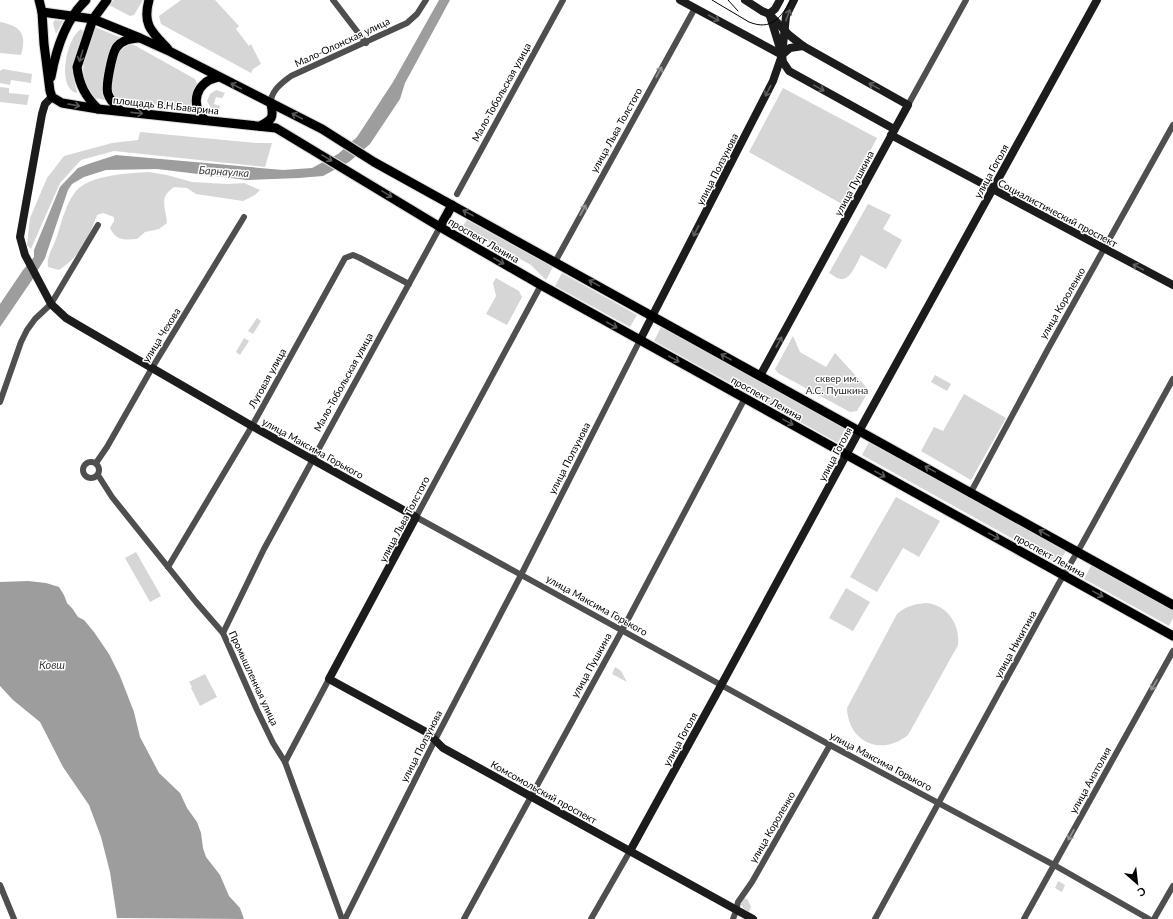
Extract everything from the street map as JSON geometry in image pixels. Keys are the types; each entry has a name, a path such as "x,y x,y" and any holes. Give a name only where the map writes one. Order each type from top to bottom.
{"main road":[{"path":"39,0 42,12 44,44 52,97"},
{"path":"98,109 82,89 77,68 93,19 107,0"},
{"path":"149,0 146,16 147,23 158,38 172,52"},
{"path":"49,84 54,58 64,30 80,2 93,19"},
{"path":"42,12 93,19 172,52 271,104 273,112 272,117 270,121 260,126"},
{"path":"140,38 147,23"},
{"path":"121,111 110,99 107,90 112,62 116,48 122,42 129,39 140,38"},
{"path":"205,120 198,111 196,101 198,91 205,82 211,78 218,77"},
{"name":"площадь В.Н.Баварина","path":"52,97 62,103 98,109 276,128 354,174"},
{"name":"проспект Ленина","path":"271,104 322,129 374,162 1173,605"},
{"name":"проспект Ленина","path":"354,174 440,227 541,285 1173,636"},
{"path":"440,227 452,205"}],"street":[{"path":"332,0 366,42"},
{"name":"Мало-Олонская улица","path":"271,104 271,99 275,91 291,76 410,21 418,14 426,0"},
{"name":"Мало-Тобольская улица","path":"458,194 563,0"},
{"path":"680,0 782,55 790,48 803,46"},
{"path":"745,0 769,11 785,30 803,46 908,105"},
{"path":"769,11 780,0"},
{"name":"улица Ползунова","path":"345,919 435,740 521,575 773,81 782,55 786,16 794,0"},
{"name":"улица Пушкина","path":"760,376 892,132 966,0"},
{"name":"улица Гоголя","path":"591,919 722,684 859,430 1097,0"},
{"name":"улица Льва Толстого","path":"555,262 695,8"},
{"name":"Социалистический проспект","path":"769,11 783,62 789,71 992,190 1173,285"},
{"name":"улица Максима Горького","path":"52,97 45,104 42,114 20,237 25,255 45,294 51,304 66,318 252,426 1149,919"},
{"name":"улица Короленко","path":"971,492 1048,349 1173,125"},
{"name":"улица Чехова","path":"96,463 244,217"},
{"path":"0,402 21,342 27,330 35,319 51,304 98,225"},
{"name":"Мало-Тобольская улица","path":"223,634 264,549 440,227"},
{"name":"Луговая улица","path":"168,567 252,426 345,258 353,255 409,284"},
{"name":"улица Льва Толстого","path":"285,762 541,285"},
{"name":"улица Никитина","path":"876,919 1173,378"},
{"name":"улица Пушкина","path":"464,919 622,630 745,398"},
{"path":"91,462 96,463 99,470 98,475 94,478 89,478 86,476 84,471 86,464 91,462"},
{"name":"Промышленная улица","path":"98,475 112,498 223,634 257,710 273,743 285,762 342,919"},
{"name":"улица Анатолия","path":"1024,919 1173,651"},
{"name":"Комсомольский проспект","path":"329,679 428,733 443,748 753,919"},
{"name":"улица Короленко","path":"733,919 738,902 752,882 830,745"},
{"path":"0,885 14,919"},
{"path":"1154,919 1173,886"}],"green space":[{"path":"114,0 143,0 134,15 130,16 109,5"},
{"path":"181,0 215,0 239,26 236,29 249,46 251,44 261,64 253,69 251,73 161,24 159,16"},
{"path":"55,20 63,21 56,34 53,23"},
{"path":"0,22 13,26 21,32 23,36 23,48 21,55 0,53"},
{"path":"95,27 124,39 111,61 104,77 102,85 105,100 95,98 89,89 83,72 86,55"},
{"path":"81,29 84,33 77,55 74,76 76,93 70,89 66,81 65,72 68,51 76,34"},
{"path":"129,45 134,45 195,79 197,84 189,107 116,101 109,89 112,70 116,58 120,52"},
{"path":"3,69 32,74 31,83 11,80 10,85 0,83 0,71"},
{"path":"0,87 9,88 9,93 29,95 27,105 0,102"},
{"path":"783,88 877,138 842,204 749,152"},
{"path":"216,90 225,93 222,98 216,97 214,104 220,106 219,110 211,108 207,101 210,94"},
{"path":"140,132 257,143 272,143 265,167 114,151 81,160 60,183 31,249 27,245 30,218 47,178 64,156 112,143 138,140"},
{"path":"149,172 192,182 227,184 244,183 260,190 255,195 243,201 196,194 187,188 174,187 169,191 164,199 167,223 159,229 145,232 137,239 121,239 112,232 110,228 114,221 114,217 103,213 97,215 87,239 73,258 59,270 48,267 49,255 56,240 65,212 76,191 90,181 100,178 121,174"},
{"path":"868,204 891,215 883,229 902,240 886,269 861,255 848,277 845,279 838,278 829,273"},
{"path":"467,220 553,267 546,280 531,265 462,227"},
{"path":"562,273 637,315 630,327 555,286"},
{"path":"496,278 519,291 522,297 507,325 486,314 496,296 493,283"},
{"path":"257,318 261,321 253,334 248,331"},
{"path":"661,327 845,429 838,443 654,341"},
{"name":"сквер им. А.С. Пушкина","path":"793,336 800,352 826,367 835,353 867,388 868,392 857,411 850,412 778,373 775,369"},
{"path":"244,338 249,341 240,355 236,352"},
{"path":"935,375 951,384 947,391 931,382"},
{"path":"964,394 1006,418 971,480 921,451 934,427 943,431"},
{"path":"869,442 1066,551 1058,564 862,455"},
{"path":"896,497 940,521 919,557 903,548 877,592 850,577"},
{"path":"136,552 161,596 150,602 125,558"},
{"path":"1092,564 1173,608 1173,618 1169,626 1084,579"},
{"path":"846,588 870,602 853,631 829,618"},
{"path":"926,603 941,608 951,617 957,630 958,645 908,735 898,742 887,745 877,745 868,742 853,730 849,720 847,708 897,614 911,606"},
{"path":"615,667 621,671 627,682 612,674"},
{"path":"205,674 217,697 200,706 189,682"},
{"path":"1058,881 1065,885 1062,892 1055,888"},
{"path":"745,898 748,900 751,907 749,912 741,905 742,900"}],"water":[{"name":"Барнаулка","path":"439,0 450,0 405,83 400,99 370,144 349,162 323,176 299,178 247,180 157,169 106,170 84,177 72,184 68,190 45,258 0,327 0,304 23,270 34,257 34,250 60,187 78,168 116,155 283,170 312,168 338,154 357,137 393,82"},
{"name":"Ковш","path":"28,581 46,583 59,587 67,603 78,617 84,620 94,632 109,654 120,676 134,712 140,737 159,773 180,793 187,808 197,822 206,857 220,875 229,896 240,908 244,919 117,918 110,872 101,837 89,805 63,767 40,722 13,700 0,686 0,582"}],"tram line":[{"path":"712,0 749,22 763,25 769,24 779,17 791,0"},
{"path":"728,0 738,11"}]}
